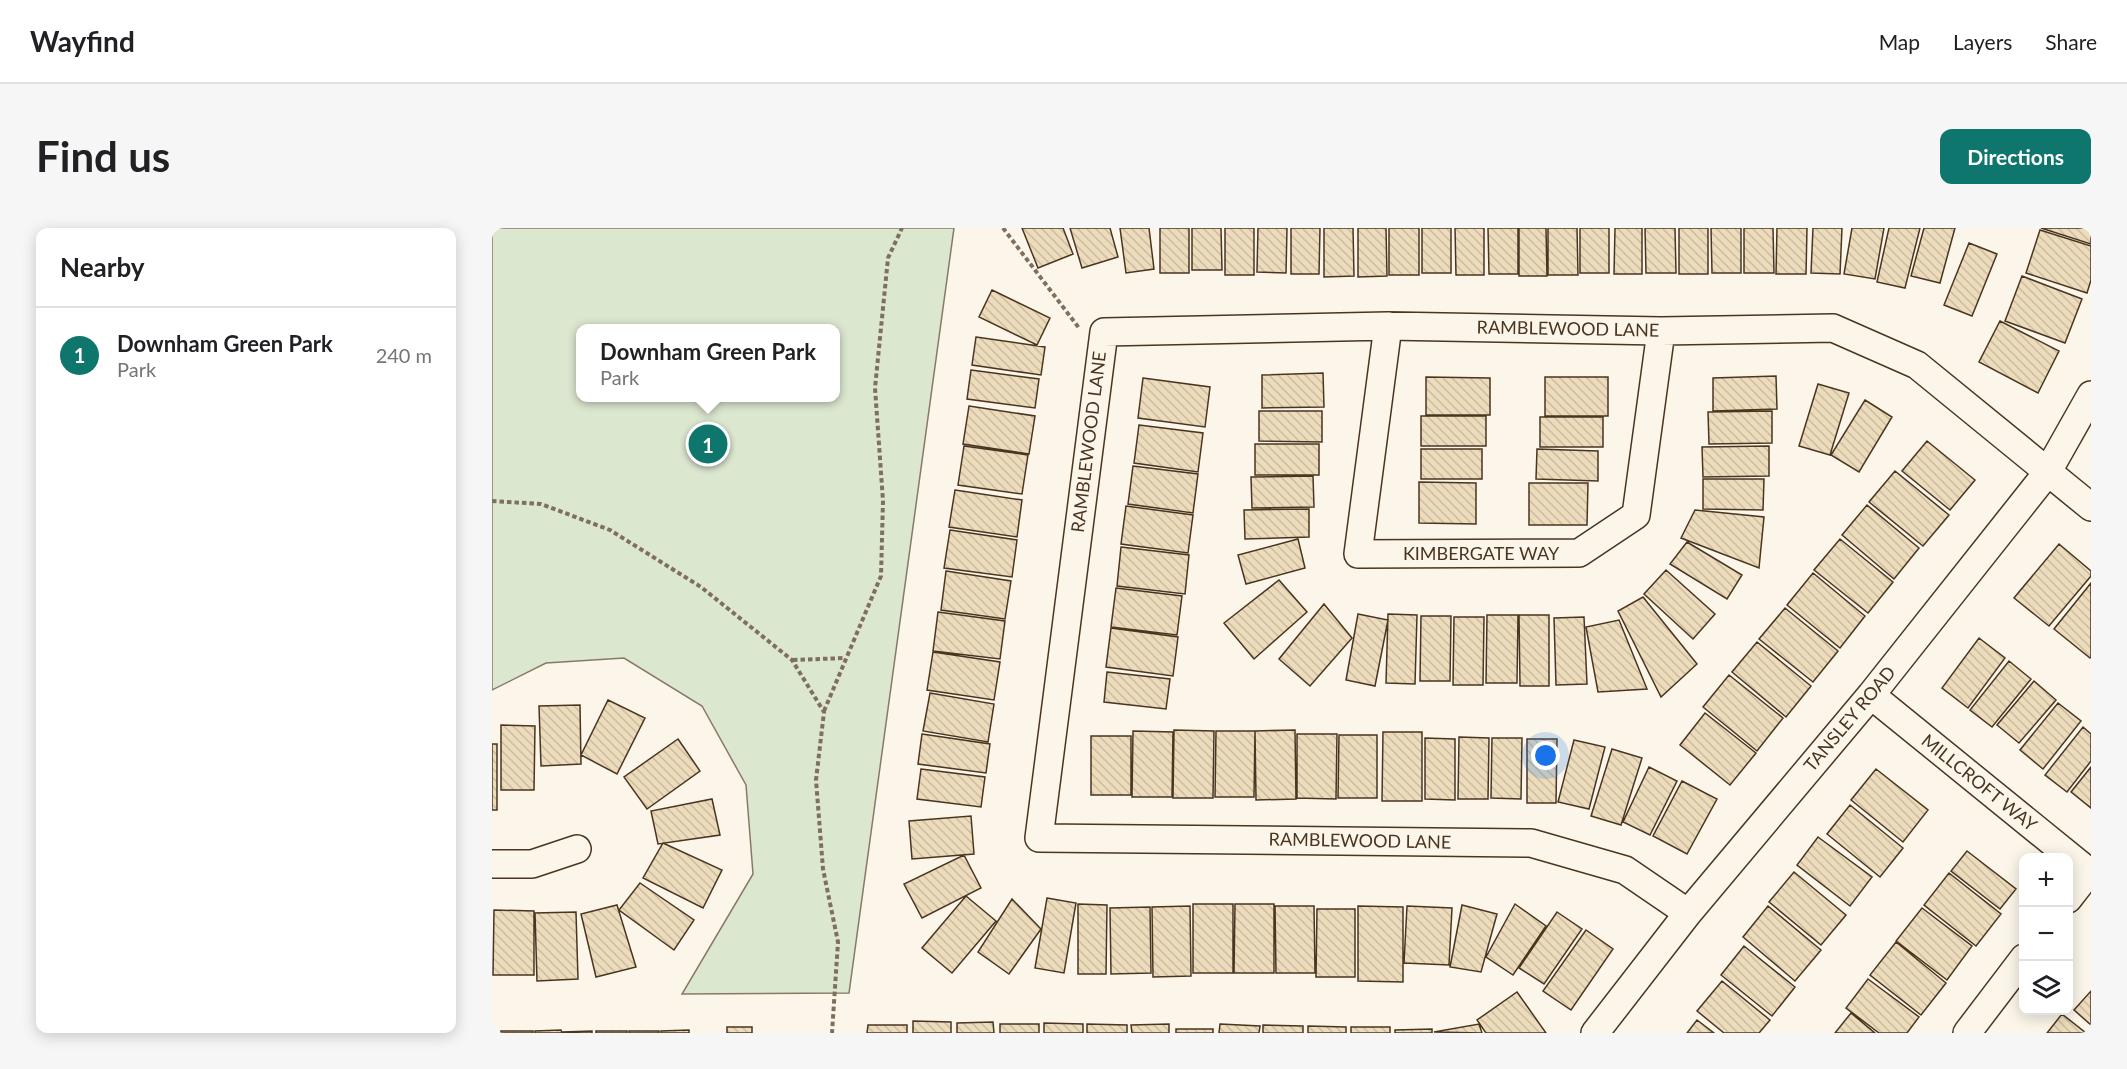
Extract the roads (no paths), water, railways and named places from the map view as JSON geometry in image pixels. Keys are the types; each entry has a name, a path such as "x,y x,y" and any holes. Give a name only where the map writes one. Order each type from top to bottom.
{"street":[{"name":"RAMBLEWOOD LANE","path":"1689,913 1625,870 1530,843 1039,838 1104,332 1388,326 1661,331 1833,328 1917,364 2091,507"},
{"name":"KIMBERGATE WAY","path":"1388,326 1358,554 1580,553 1636,515 1661,331"},
{"name":"TANSLEY ROAD","path":"1595,1033 1689,913 1871,695 2048,473 2091,395"},
{"name":"MILLCROFT WAY","path":"1871,695 2066,853"},
{"path":"492,864 532,864 577,849"},
{"name":"MILLCROFT WAY","path":"2073,859 2089,872 2073,893"},
{"path":"1967,1033 2022,961"}],"place":[{"name":"Downham Green Park","path":"708,444"}]}
